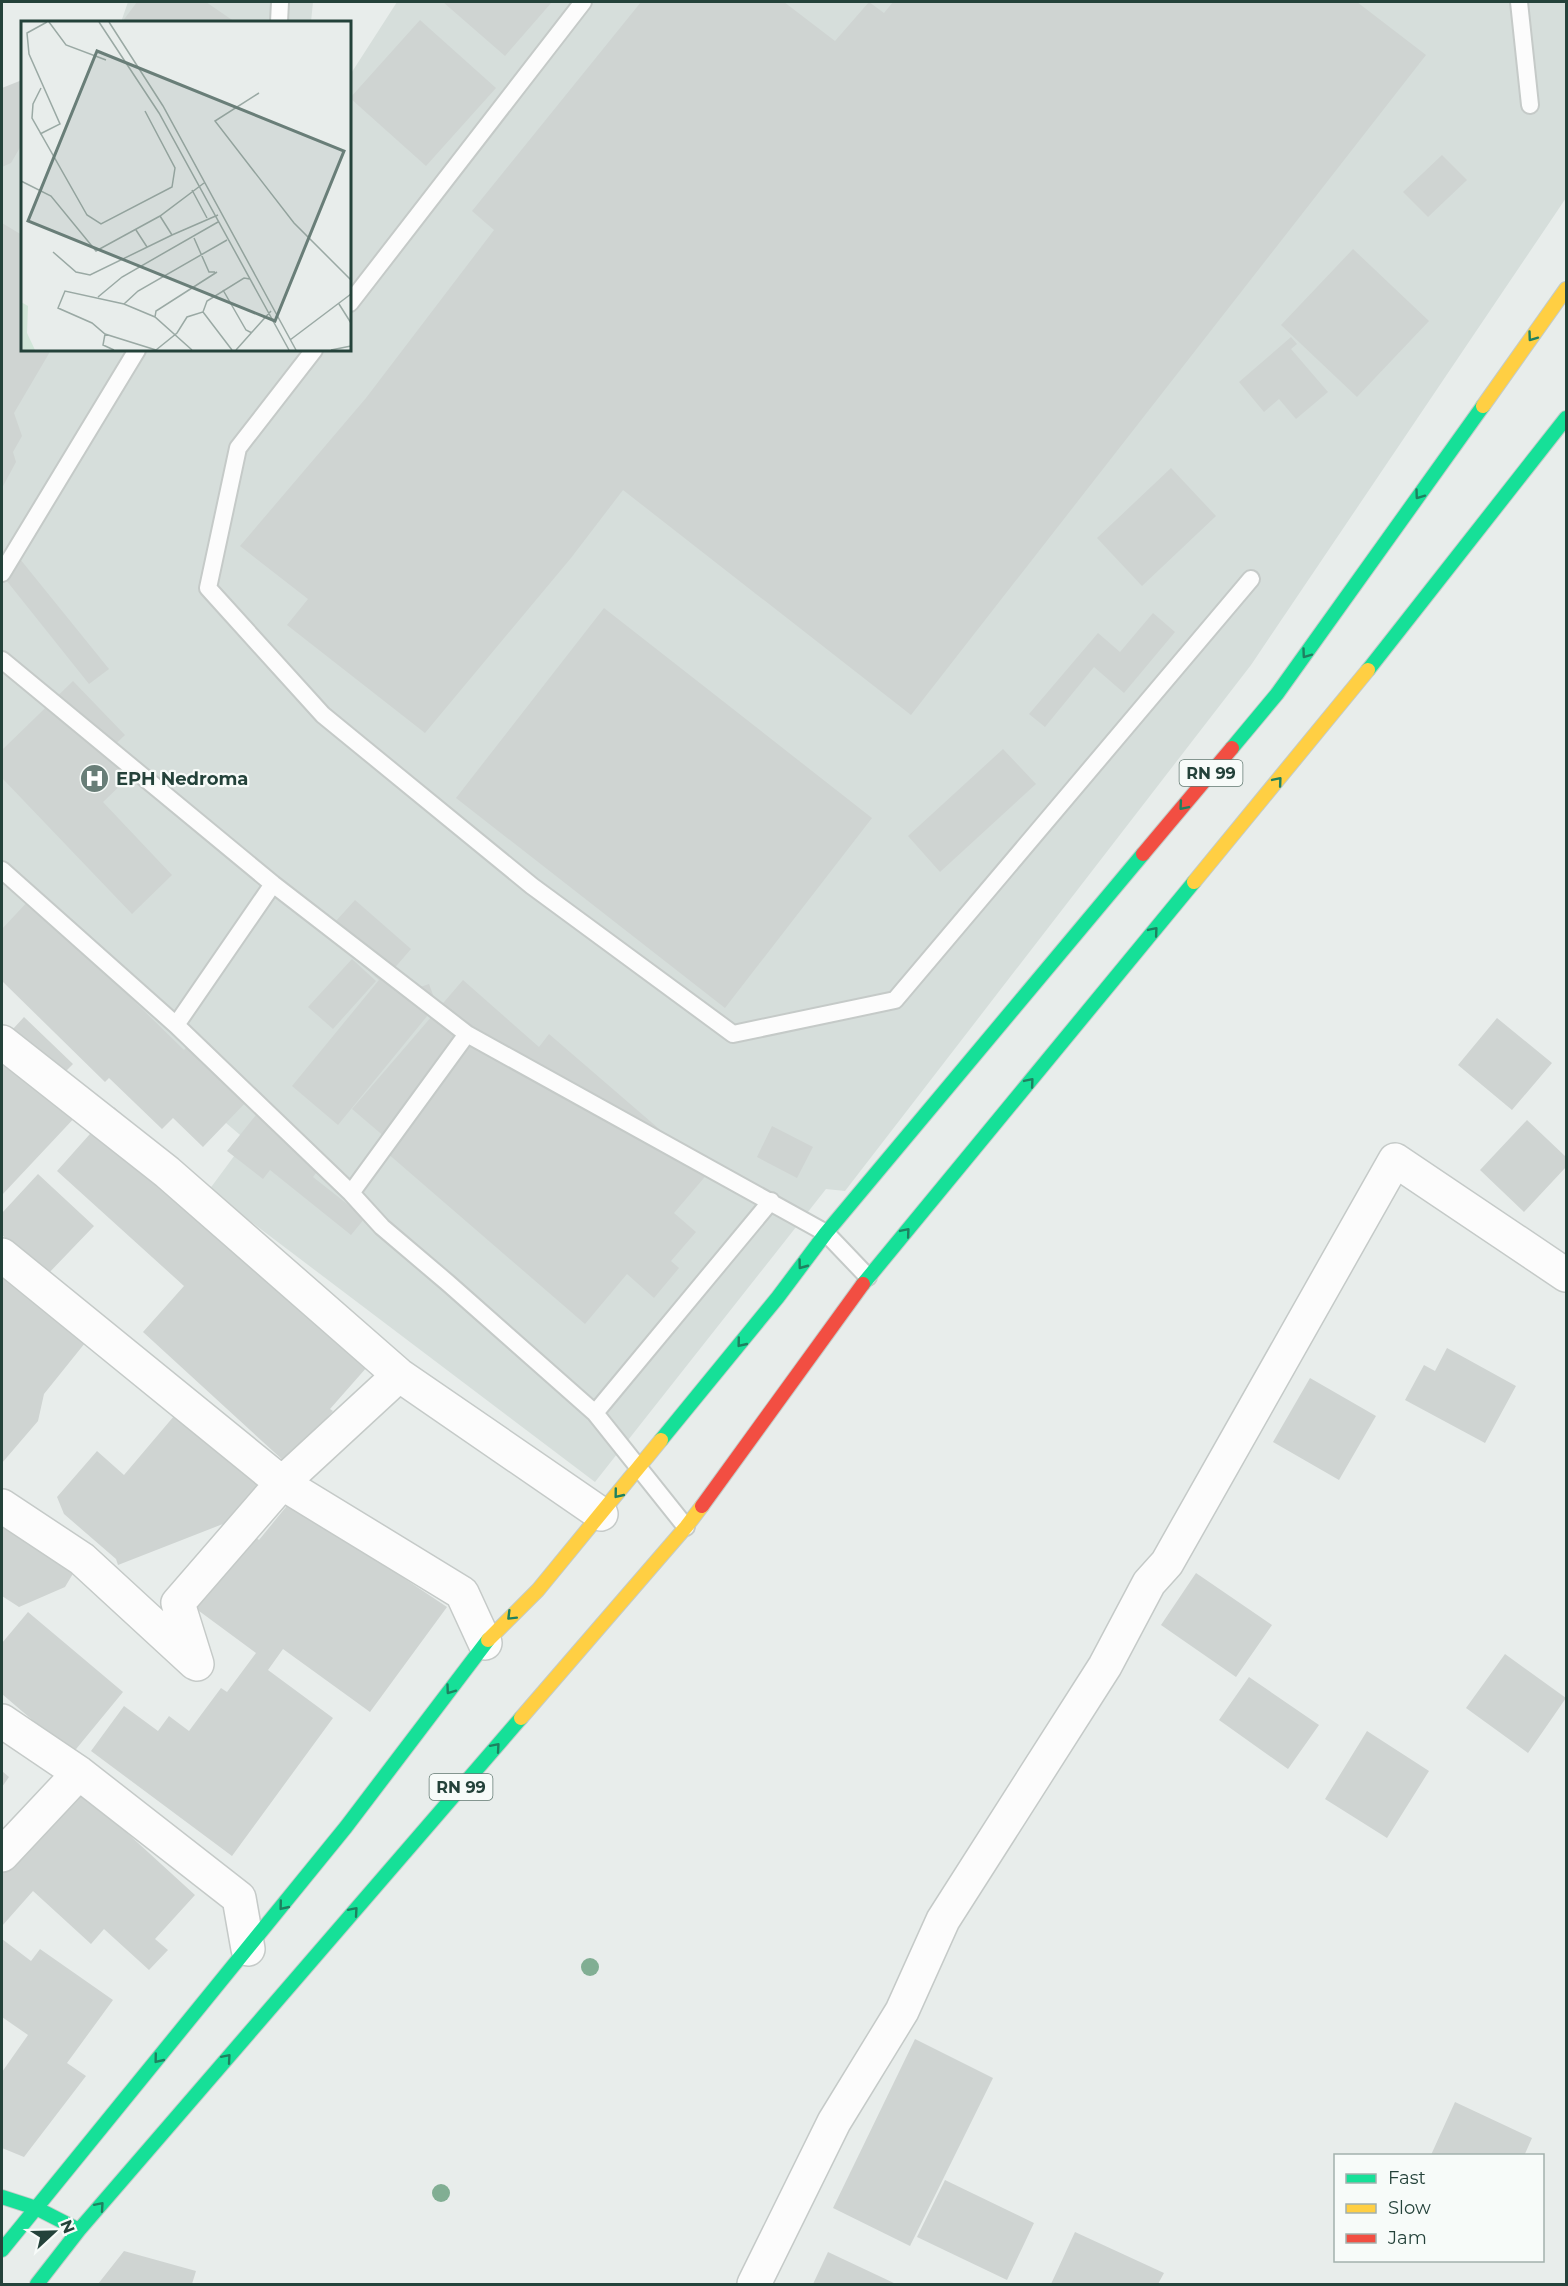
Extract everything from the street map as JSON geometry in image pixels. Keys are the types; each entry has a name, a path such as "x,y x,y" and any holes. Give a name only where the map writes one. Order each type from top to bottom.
{"main road":[{"name":"RN 99","path":"2,2250 387,1775 485,1643 538,1590 771,1306 826,1233 1277,694 1566,289"},
{"name":"RN 99","path":"37,2284 79,2230 686,1527 868,1277 1345,700 1566,418"},
{"path":"2,2197 36,2208 79,2230"}],"street":[{"path":"2,1042 167,1172 399,1375 601,1514"},
{"path":"754,2284 834,2122 902,2011 943,1920 1105,1666 1149,1582 1167,1563 1395,1160 1566,1275"},
{"path":"2,1255 282,1483 462,1593 485,1643"},
{"path":"2,1506 82,1559 197,1664 178,1603 282,1483 399,1375"},
{"path":"2,1721 79,1773 239,1898 248,1949"},
{"path":"2,1855 79,1773"}],"lane":[{"path":"279,21 280,2"},
{"path":"351,302 583,2"},
{"path":"1519,2 1530,105"},
{"path":"2,573 136,351"},
{"path":"313,351 238,448 208,588 322,715 532,886 734,1034 895,1000 1251,579"},
{"path":"2,660 273,884 467,1034 826,1233 868,1277"},
{"path":"2,870 176,1025 351,1193 382,1227 595,1413 686,1527"},
{"path":"176,1025 273,884"},
{"path":"351,1193 467,1034"},
{"path":"595,1413 771,1201"}],"shaded area":[{"path":"128,2 313,2 311,21 121,21"},
{"path":"397,2 1566,2 1566,198 1251,665 845,1191 826,1189 595,1482 209,1190 246,1140 43,967 2,937 2,132 21,122 21,351 351,351 351,73"}],"building":[{"path":"137,2 206,2 234,21 123,21"},
{"path":"443,2 552,2 505,56"},
{"path":"641,2 784,2 835,41 869,2 884,13 893,2 1357,2 1426,55 911,715 623,490 571,558 425,733 287,625 308,599 240,546 366,398 494,230 472,211"},
{"path":"420,20 496,88 426,166 351,97"},
{"path":"21,80 21,146 11,163 2,167 2,88"},
{"path":"1442,155 1467,180 1428,217 1403,192"},
{"path":"2,223 21,234 21,351 50,351 14,413 22,436 13,452 16,462 2,488"},
{"path":"1353,249 1429,321 1357,397 1281,325"},
{"path":"1291,337 1297,344 1291,349 1328,392 1296,419 1279,399 1264,412 1239,382"},
{"path":"1171,468 1216,516 1142,586 1097,538"},
{"path":"20,559 109,669 89,684 2,575"},
{"path":"604,608 872,818 725,1008 456,798"},
{"path":"1153,613 1175,632 1124,693 1094,667 1045,727 1029,714 1098,633 1120,652"},
{"path":"73,681 125,735 106,753 129,777 103,802 172,875 132,914 2,778 2,750"},
{"path":"1003,749 1036,784 940,872 908,836"},
{"path":"30,899 184,1050 191,1042 249,1099 203,1147 173,1118 162,1129 109,1078 105,1082 2,981 2,929"},
{"path":"355,900 411,949 385,979 418,1007 412,990 429,984 436,1003 421,1009 428,1015 338,1125 292,1086 379,980 325,933"},
{"path":"352,959 376,981 333,1029 308,1007"},
{"path":"463,980 539,1047 549,1034 709,1172 674,1213 696,1232 671,1261 679,1268 654,1298 627,1274 585,1324 379,1146 386,1138 352,1109"},
{"path":"24,1017 73,1064 66,1071 94,1097 2,1195 2,1041"},
{"path":"1497,1018 1552,1063 1512,1110 1458,1065"},
{"path":"114,1107 382,1350 330,1409 333,1411 286,1463 143,1332 184,1286 57,1171"},
{"path":"260,1110 325,1161 313,1177 365,1218 351,1235 270,1170 263,1179 227,1151"},
{"path":"1527,1120 1566,1157 1566,1167 1524,1212 1480,1170"},
{"path":"772,1126 813,1147 797,1178 757,1157"},
{"path":"38,1174 94,1226 46,1276 2,1235 2,1213"},
{"path":"2,1273 85,1343 44,1394 38,1421 2,1463"},
{"path":"1447,1348 1516,1386 1485,1443 1405,1400 1424,1365 1435,1371"},
{"path":"1310,1378 1376,1416 1339,1480 1273,1442"},
{"path":"180,1409 262,1481 228,1522 118,1565 116,1559 64,1514 57,1497 97,1451 124,1475"},
{"path":"290,1502 447,1607 370,1712 283,1649 268,1670 333,1718 232,1856 91,1751 124,1706 158,1731 169,1716 189,1731 221,1688 227,1692 256,1653 195,1608 250,1533 259,1540"},
{"path":"2,1521 77,1567 65,1587 19,1607 2,1596"},
{"path":"1196,1573 1272,1625 1236,1677 1161,1625"},
{"path":"28,1612 123,1692 72,1754 2,1694 2,1643"},
{"path":"1505,1654 1566,1698 1528,1753 1466,1708"},
{"path":"1249,1677 1319,1725 1288,1769 1219,1720"},
{"path":"1367,1731 1429,1771 1387,1838 1325,1799"},
{"path":"2,1771 9,1777 2,1787"},
{"path":"79,1789 195,1895 155,1939 168,1950 149,1970 104,1929 91,1944 33,1891 2,1926 2,1874"},
{"path":"2,1939 31,1961 40,1949 113,2000 67,2063 86,2076 24,2157 2,2148 2,2072 28,2035 2,2017"},
{"path":"915,2039 993,2078 910,2246 833,2208"},
{"path":"1455,2102 1532,2138 1525,2154 1431,2154"},
{"path":"945,2180 1034,2223 1007,2280 917,2237"},
{"path":"1075,2232 1164,2273 1158,2284 1051,2284"},
{"path":"124,2251 196,2271 192,2284 98,2284"},
{"path":"828,2252 896,2284 813,2284"}],"traffic: fast":[{"path":"1232,748 1277,694 1483,406"},
{"path":"1368,670 1566,418"},
{"path":"661,1440 778,1297 826,1233 1143,854"},
{"path":"863,1284 1194,882"},
{"path":"2,2250 346,1827 488,1640"},
{"path":"37,2284 79,2230 521,1718"},
{"path":"2,2197 36,2208 79,2230"}],"traffic: slow":[{"path":"1483,406 1566,289"},
{"path":"1194,882 1368,670"},
{"path":"488,1640 538,1590 661,1440"},
{"path":"521,1718 702,1506"}],"traffic: jam":[{"path":"1143,854 1232,748"},
{"path":"702,1506 863,1284"}],"place":[{"name":"EPH Nedroma","path":"95,779"}]}
